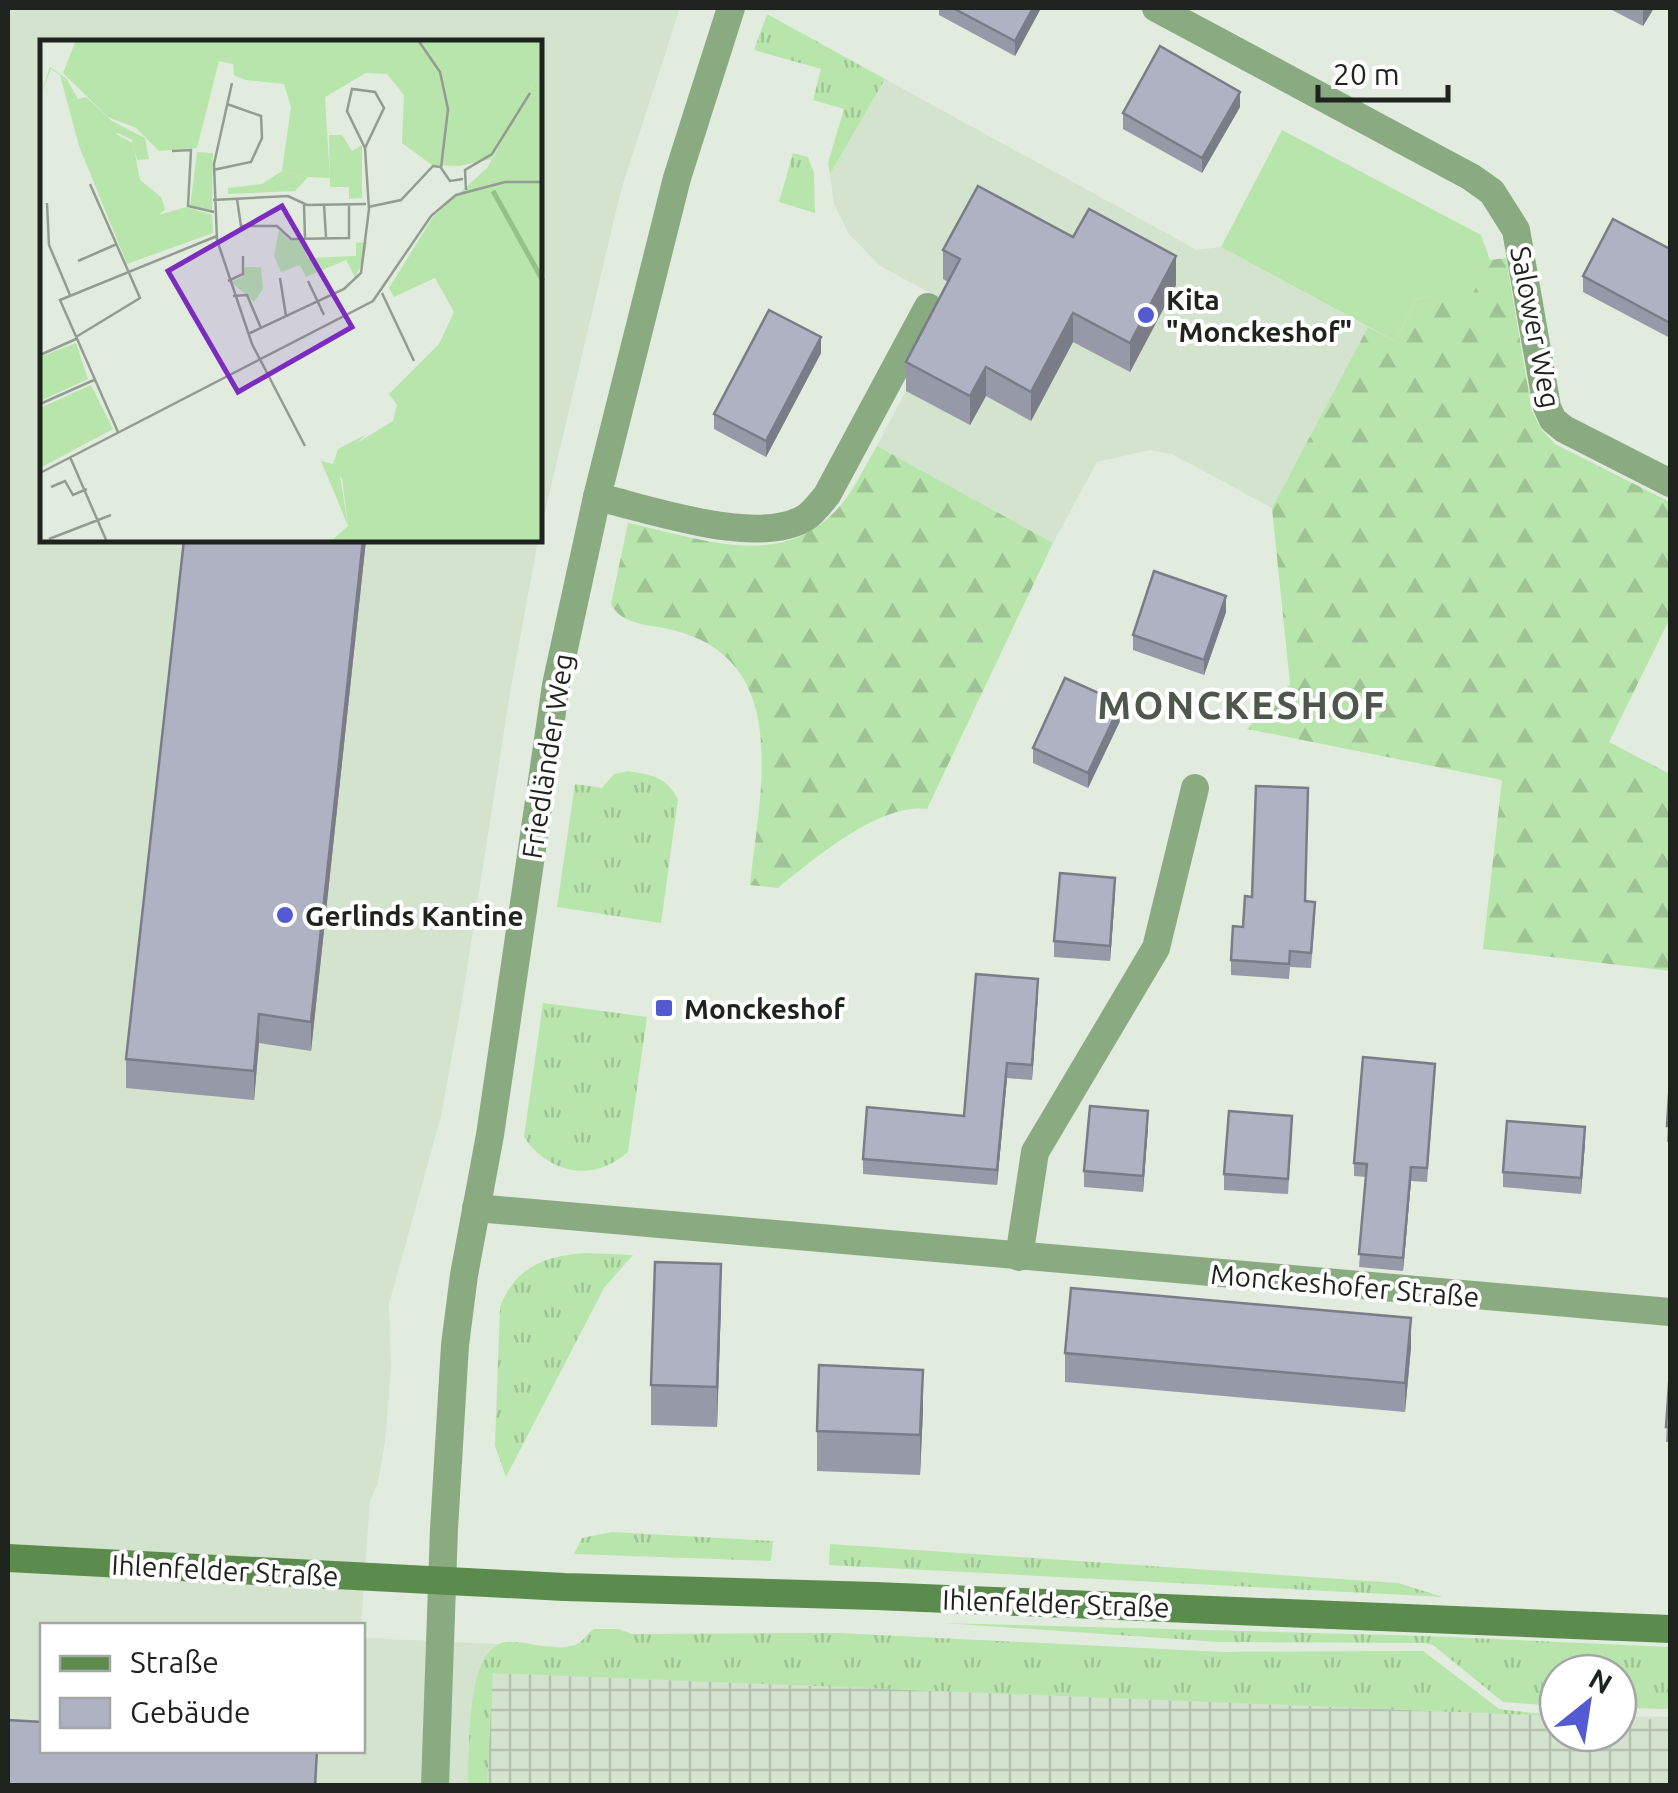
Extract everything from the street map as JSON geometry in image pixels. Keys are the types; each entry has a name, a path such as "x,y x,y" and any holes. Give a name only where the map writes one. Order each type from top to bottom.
{"main road":[{"name":"Ihlenfelder Straße","path":"8,1558 442,1581 1670,1629"}],"street":[{"name":"Friedländer Weg","path":"442,1581 455,1346 556,685 597,497 677,178 730,8"},
{"name":"Salower Weg","path":"1156,8 1471,177 1492,192 1516,230 1546,406 1553,420 1670,484"},
{"path":"597,497 747,531 776,528 806,517 827,496 928,307"},
{"path":"1019,1257 1036,1152 1156,948 1194,788"},
{"name":"Monckeshofer Straße","path":"476,1208 1670,1312"},
{"path":"436,1786 442,1581"}],"shaded area":[{"path":"8,8 680,8 621,190 542,525 542,40 40,40 40,542 538,542 441,1116 389,1304 391,1367 385,1442 378,1483 370,1500 361,1623 40,1623 40,1753 365,1753 365,1638 566,1647 579,1644 594,1629 618,1629 632,1634 733,1636 837,1633 1221,1652 1423,1651 1499,1709 1538,1713 1538,1753 1638,1753 1638,1716 1670,1717 1670,1785 8,1786"},
{"name":"Kita \"Monckeshof\"","path":"885,79 1197,250 1221,247 1368,327 1272,508 1172,454 1150,450 1097,462 1053,543 877,446 951,304 880,266 849,234 834,204 830,174"},
{"path":"492,1673 1538,1715 1538,1753 1638,1753 1638,1719 1670,1720 1670,1785 487,1786"}],"green space":[{"path":"767,14 885,79 830,174 828,163 844,109 813,100 821,69 754,50"},
{"path":"1282,130 1481,235 1490,260 1471,297 1445,303 1431,296 1417,299 1395,341 1221,247"},
{"path":"793,153 808,157 814,173 815,213 779,202"},
{"path":"1506,258 1532,411 1541,429 1555,444 1670,502 1670,618 1609,742 1670,774 1670,971 1483,949 1502,780 1247,729 1290,684 1272,508 1368,327 1395,341 1417,299 1470,297 1490,260"},
{"path":"877,446 1053,543 927,809 908,809 868,824 778,888 750,885 762,768 760,730 751,695 734,665 706,643 634,622 615,611 611,604 628,523 740,545 767,545 793,539 818,527 840,506"},
{"path":"629,771 658,778 678,799 661,923 557,907 575,784 602,788 614,774"},
{"path":"543,1003 647,1017 628,1152 600,1168 586,1171 559,1166 534,1150 524,1137"},
{"path":"585,1253 633,1255 604,1288 506,1477 495,1446 500,1307 514,1282 533,1266"},
{"path":"612,1532 773,1541 771,1561 574,1554 582,1538"},
{"path":"830,1544 1398,1583 1443,1597 829,1565"},
{"path":"943,1623 1670,1647 1670,1709 1638,1708 1638,1653 1538,1653 1538,1705 1503,1702 1433,1645 1424,1643 1220,1642"},
{"path":"594,1629 618,1629 632,1634 837,1633 1221,1652 1423,1651 1499,1709 1538,1715 493,1673 487,1785 468,1785 476,1681 492,1648 506,1642 552,1647 579,1643"}],"building":[{"path":"953,8 1033,8 1015,41"},
{"path":"1160,46 1240,92 1202,158 1123,113"},
{"path":"978,186 1073,237 1089,209 1176,256 1130,343 1073,313 1031,392 986,367 970,396 906,362 960,259 943,250"},
{"path":"1613,219 1670,249 1670,323 1583,276"},
{"path":"769,310 821,337 766,441 714,414"},
{"path":"184,542 363,542 311,1022 259,1014 254,1071 126,1059"},
{"path":"1154,571 1226,596 1204,660 1133,635"},
{"path":"1065,678 1121,703 1088,773 1033,748"},
{"path":"1256,786 1308,788 1305,901 1315,902 1311,953 1290,951 1289,964 1231,960 1233,926 1243,927 1245,896 1252,897"},
{"path":"1060,873 1115,878 1110,946 1054,941"},
{"path":"976,974 1038,979 1032,1065 1007,1063 997,1170 863,1159 867,1107 964,1116"},
{"path":"1363,1057 1435,1064 1427,1168 1411,1167 1403,1258 1359,1254 1367,1164 1354,1163"},
{"path":"1670,1080 1670,1126 1667,1126"},
{"path":"1090,1106 1148,1111 1143,1176 1084,1171"},
{"path":"1229,1111 1292,1116 1288,1179 1224,1174"},
{"path":"1507,1121 1585,1127 1581,1178 1503,1172"},
{"path":"655,1262 721,1264 717,1387 651,1385"},
{"path":"1071,1288 1411,1318 1405,1383 1065,1353"},
{"path":"819,1365 923,1370 920,1435 817,1431"},
{"path":"1670,1370 1670,1427 1666,1427"},
{"path":"8,1720 40,1722 40,1753 317,1753 315,1786 8,1786"}],"place":[{"name":"Kita \"Monckeshof\"","path":"1146,315"},
{"name":"Gerlinds Kantine","path":"285,915"},
{"name":"Monckeshof","path":"664,1008"}],"district":[{"name":"MONCKESHOF","path":"1242,705"}]}
